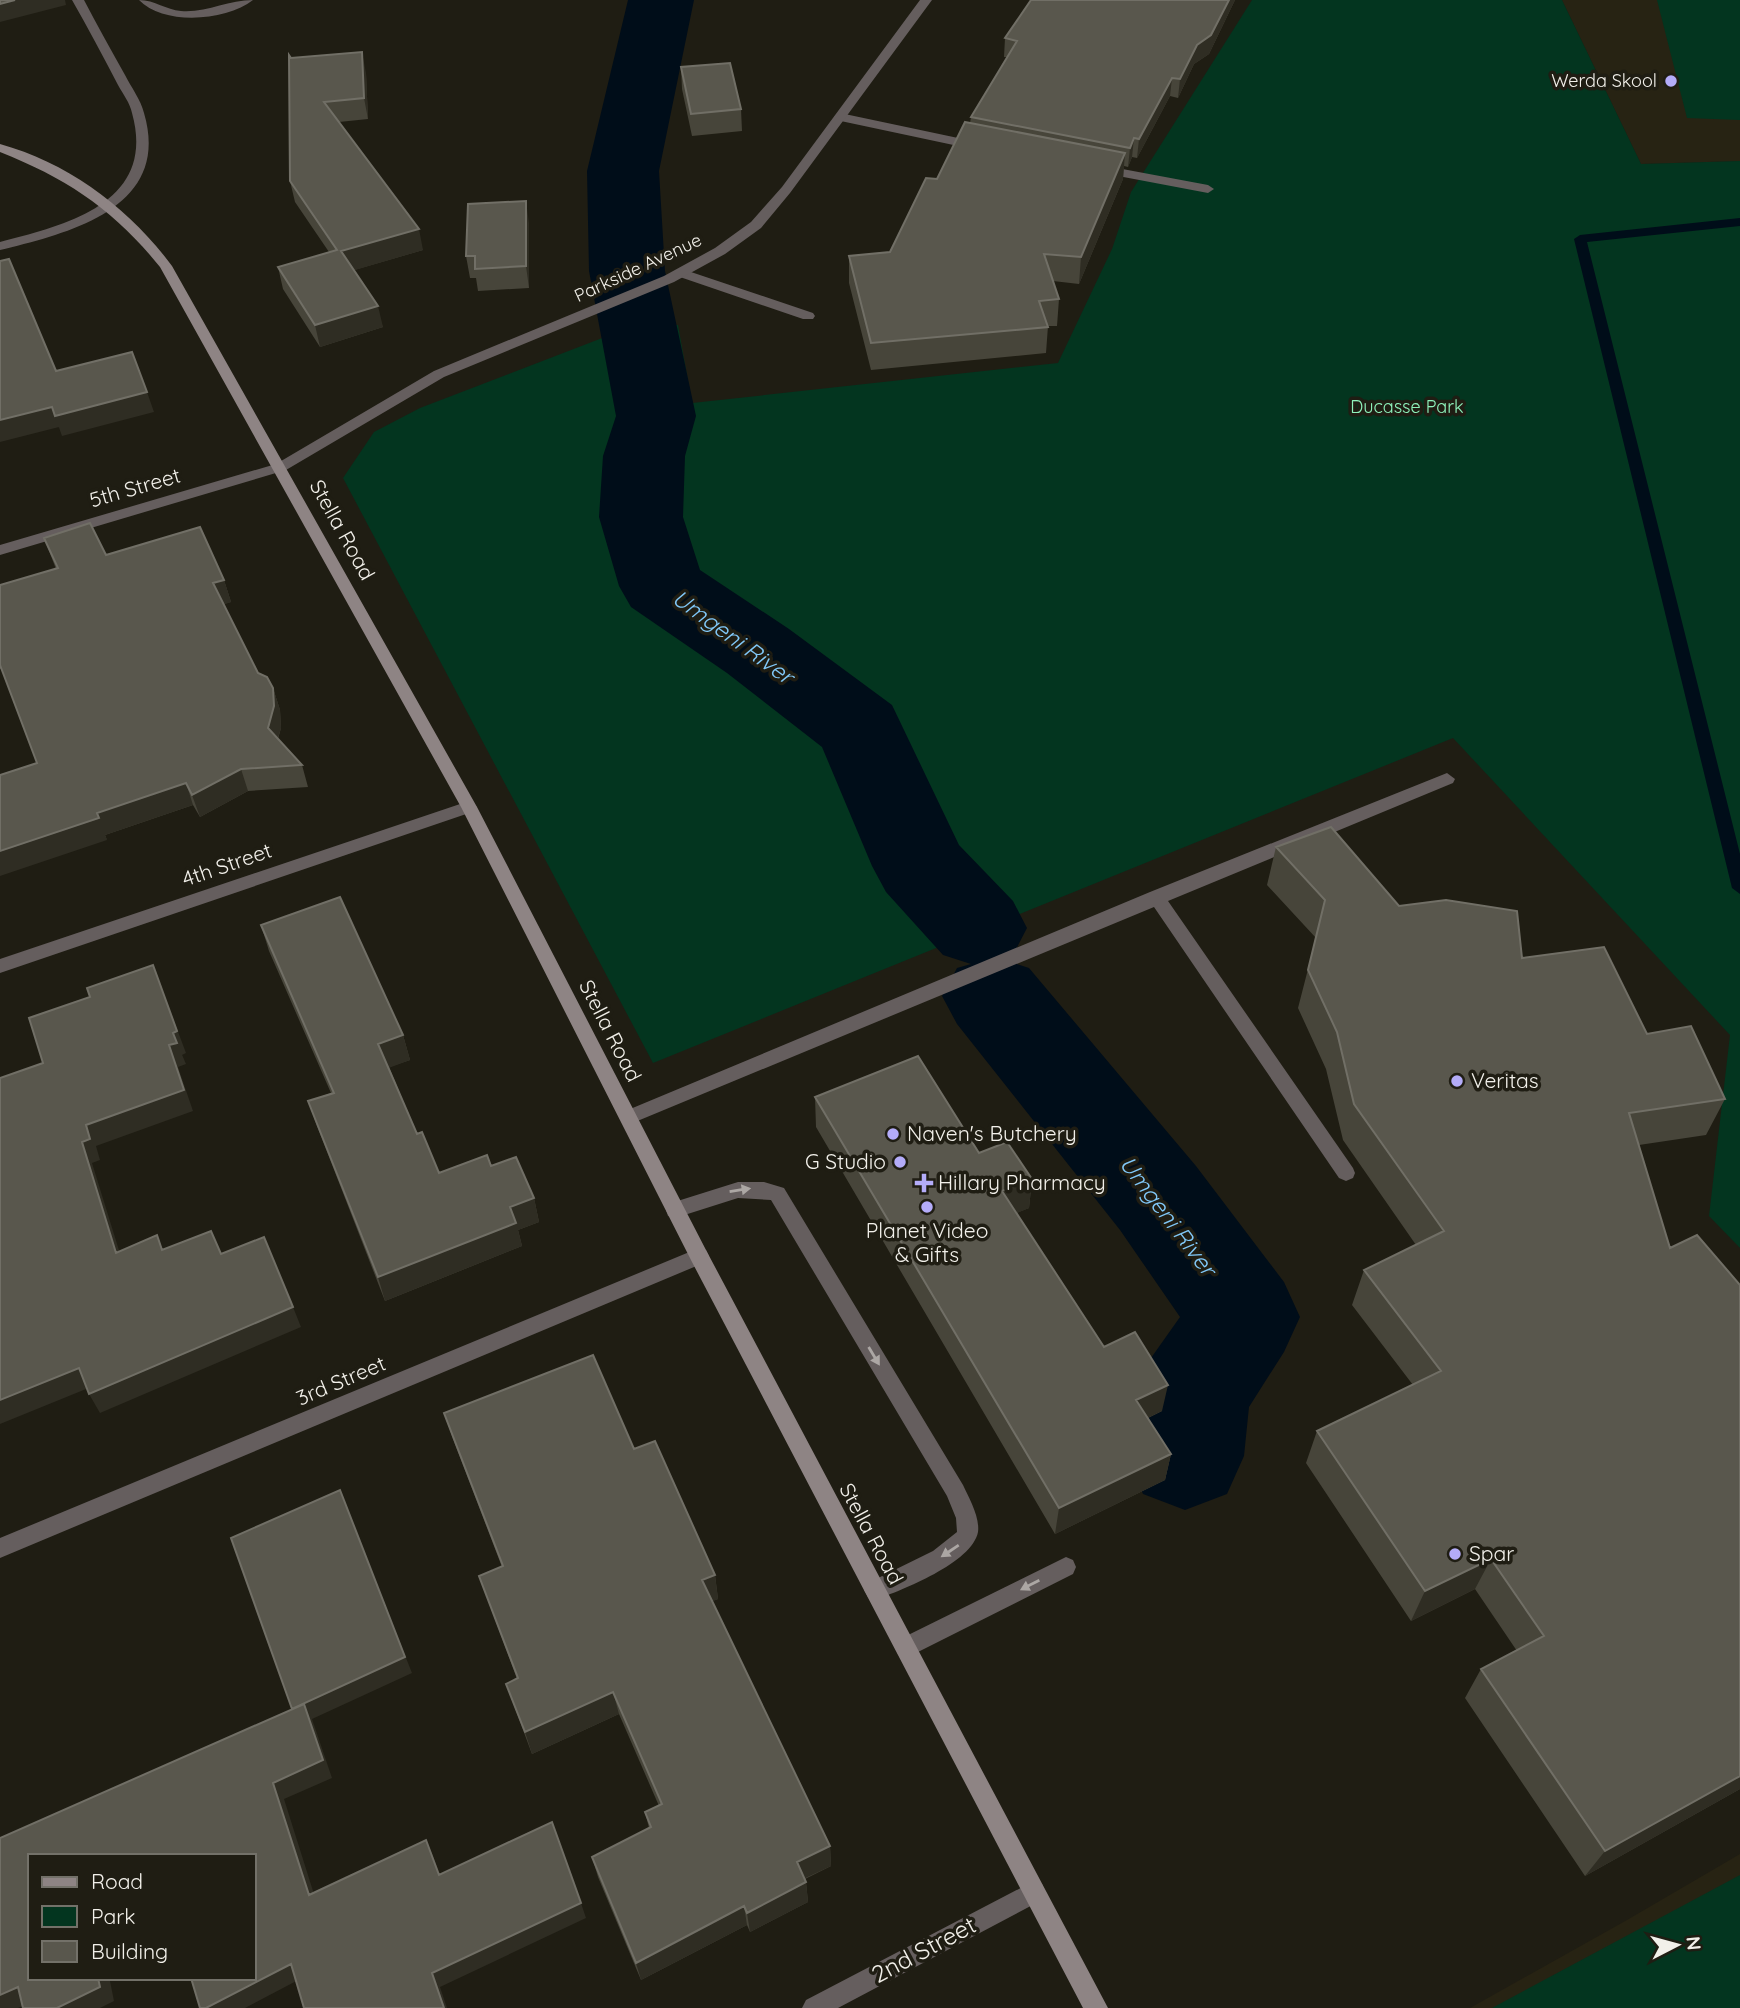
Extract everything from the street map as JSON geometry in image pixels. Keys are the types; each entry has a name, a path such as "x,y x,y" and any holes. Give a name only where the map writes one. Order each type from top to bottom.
{"main road":[{"name":"Stella Road","path":"0,148 35,160 113,205 140,232 166,266 281,467 468,807 699,1256 1096,2008"}],"street":[{"path":"0,246 80,223 113,205 133,184 144,151 139,113 78,0"},
{"path":"145,0 159,12 187,16 247,0"},
{"name":"Parkside Avenue","path":"281,467 439,374 676,276 720,251 756,225 786,190 926,0"},
{"path":"840,117 995,149"},
{"path":"1087,166 1208,189"},
{"path":"676,276 808,316"},
{"name":"5th Street","path":"0,550 281,467"},
{"path":"629,1117 1447,779"},
{"name":"4th Street","path":"0,966 468,807"},
{"path":"1156,897 1346,1173"},
{"path":"675,1210 745,1188 762,1188 777,1194 956,1492 967,1523 967,1535 955,1550 875,1590"},
{"name":"3rd Street","path":"0,1548 699,1256"},
{"path":"906,1647 1066,1567"},
{"name":"2nd Street","path":"814,2008 1034,1892"}],"shaded area":[{"name":"Werda Skool","path":"1562,0 1740,0 1740,161 1641,164"},
{"path":"1740,1854 1740,2008 1470,2008 1627,1920"}],"green space":[{"name":"Ducasse Park","path":"1252,0 1562,0 1641,164 1740,161 1740,1248 1709,1216 1730,1035 1453,738 653,1063 343,478 374,432 420,408 636,325 678,325 692,403 1058,363 1112,249 1131,192"},
{"path":"1657,0 1740,0 1740,120 1687,118"},
{"path":"1740,1875 1740,2008 1492,2008"}],"building":[{"path":"1031,0 1229,0 1211,35 1197,45 1180,79 1172,78 1139,139 1134,138 1130,148 971,117 1017,41 1005,38"},
{"path":"362,52 364,98 324,102 419,229 341,251 378,306 315,325 278,267 337,250 290,181 289,55 291,58"},
{"path":"730,63 741,109 691,114 681,67"},
{"path":"965,122 1125,153 1081,257 1044,254 1059,299 1039,301 1048,327 871,343 849,256 890,252 926,178 937,179"},
{"path":"526,201 526,266 475,269 475,256 466,256 468,204"},
{"path":"9,259 56,371 132,352 147,392 55,416 52,407 0,420 0,261"},
{"path":"90,523 106,555 200,527 224,580 213,583 258,673 267,677 273,688 274,706 268,728 302,765 241,769 192,795 186,783 97,813 99,818 0,851 0,775 37,763 0,665 0,585 58,568 44,538"},
{"path":"1331,827 1399,906 1446,900 1517,911 1522,958 1604,947 1647,1034 1691,1026 1725,1099 1629,1113 1670,1248 1697,1235 1740,1285 1740,1776 1605,1851 1481,1669 1544,1636 1491,1559 1425,1591 1317,1431 1441,1371 1364,1270 1444,1231 1354,1104 1337,1032 1308,970 1325,900 1276,847"},
{"path":"340,897 403,1035 378,1044 417,1134 422,1132 439,1173 487,1155 491,1166 516,1157 534,1198 510,1207 516,1223 378,1277 308,1101 334,1093 261,925"},
{"path":"153,965 177,1031 173,1033 177,1043 169,1045 184,1090 86,1125 90,1139 82,1142 116,1253 157,1235 162,1250 211,1231 221,1254 264,1237 293,1307 89,1394 79,1368 0,1400 0,1078 43,1063 29,1018 90,997 87,988"},
{"path":"918,1056 979,1153 1007,1142 1032,1179 1002,1191 1104,1347 1135,1332 1168,1385 1136,1400 1171,1454 1059,1508 815,1097"},
{"path":"593,1355 634,1449 655,1441 715,1575 702,1580 830,1846 797,1862 806,1882 747,1913 744,1906 636,1963 592,1857 651,1827 645,1812 662,1804 613,1692 525,1732 506,1684 518,1678 479,1576 503,1566 444,1413"},
{"path":"340,1490 405,1657 292,1709 231,1538"},
{"path":"304,1704 323,1760 273,1783 309,1895 426,1840 439,1875 552,1822 581,1903 432,1973 444,2008 304,2008 291,1964 206,2008 200,2008 192,1980 256,1980 256,1854 28,1854 28,1980 98,1980 100,1987 57,2008 23,2008 18,1987 0,1995 0,1838"}],"waterway":[{"name":"Umgeni River","path":"661,0 623,171 627,271 637,309 656,416 644,456 641,517 662,586 758,651 860,728 920,866 978,928"},
{"path":"1740,222 1580,239 1740,888"},
{"name":"Umgeni River","path":"993,996 1158,1198 1244,1317 1192,1395 1185,1456"}],"place":[{"name":"Werda Skool","path":"1671,81"},
{"name":"Veritas","path":"1457,1081"},
{"name":"Naven's Butchery","path":"893,1134"},
{"name":"G Studio","path":"900,1162"},
{"name":"Hillary Pharmacy","path":"924,1183"},
{"name":"Planet Video & Gifts","path":"927,1207"},
{"name":"Spar","path":"1455,1554"}]}
